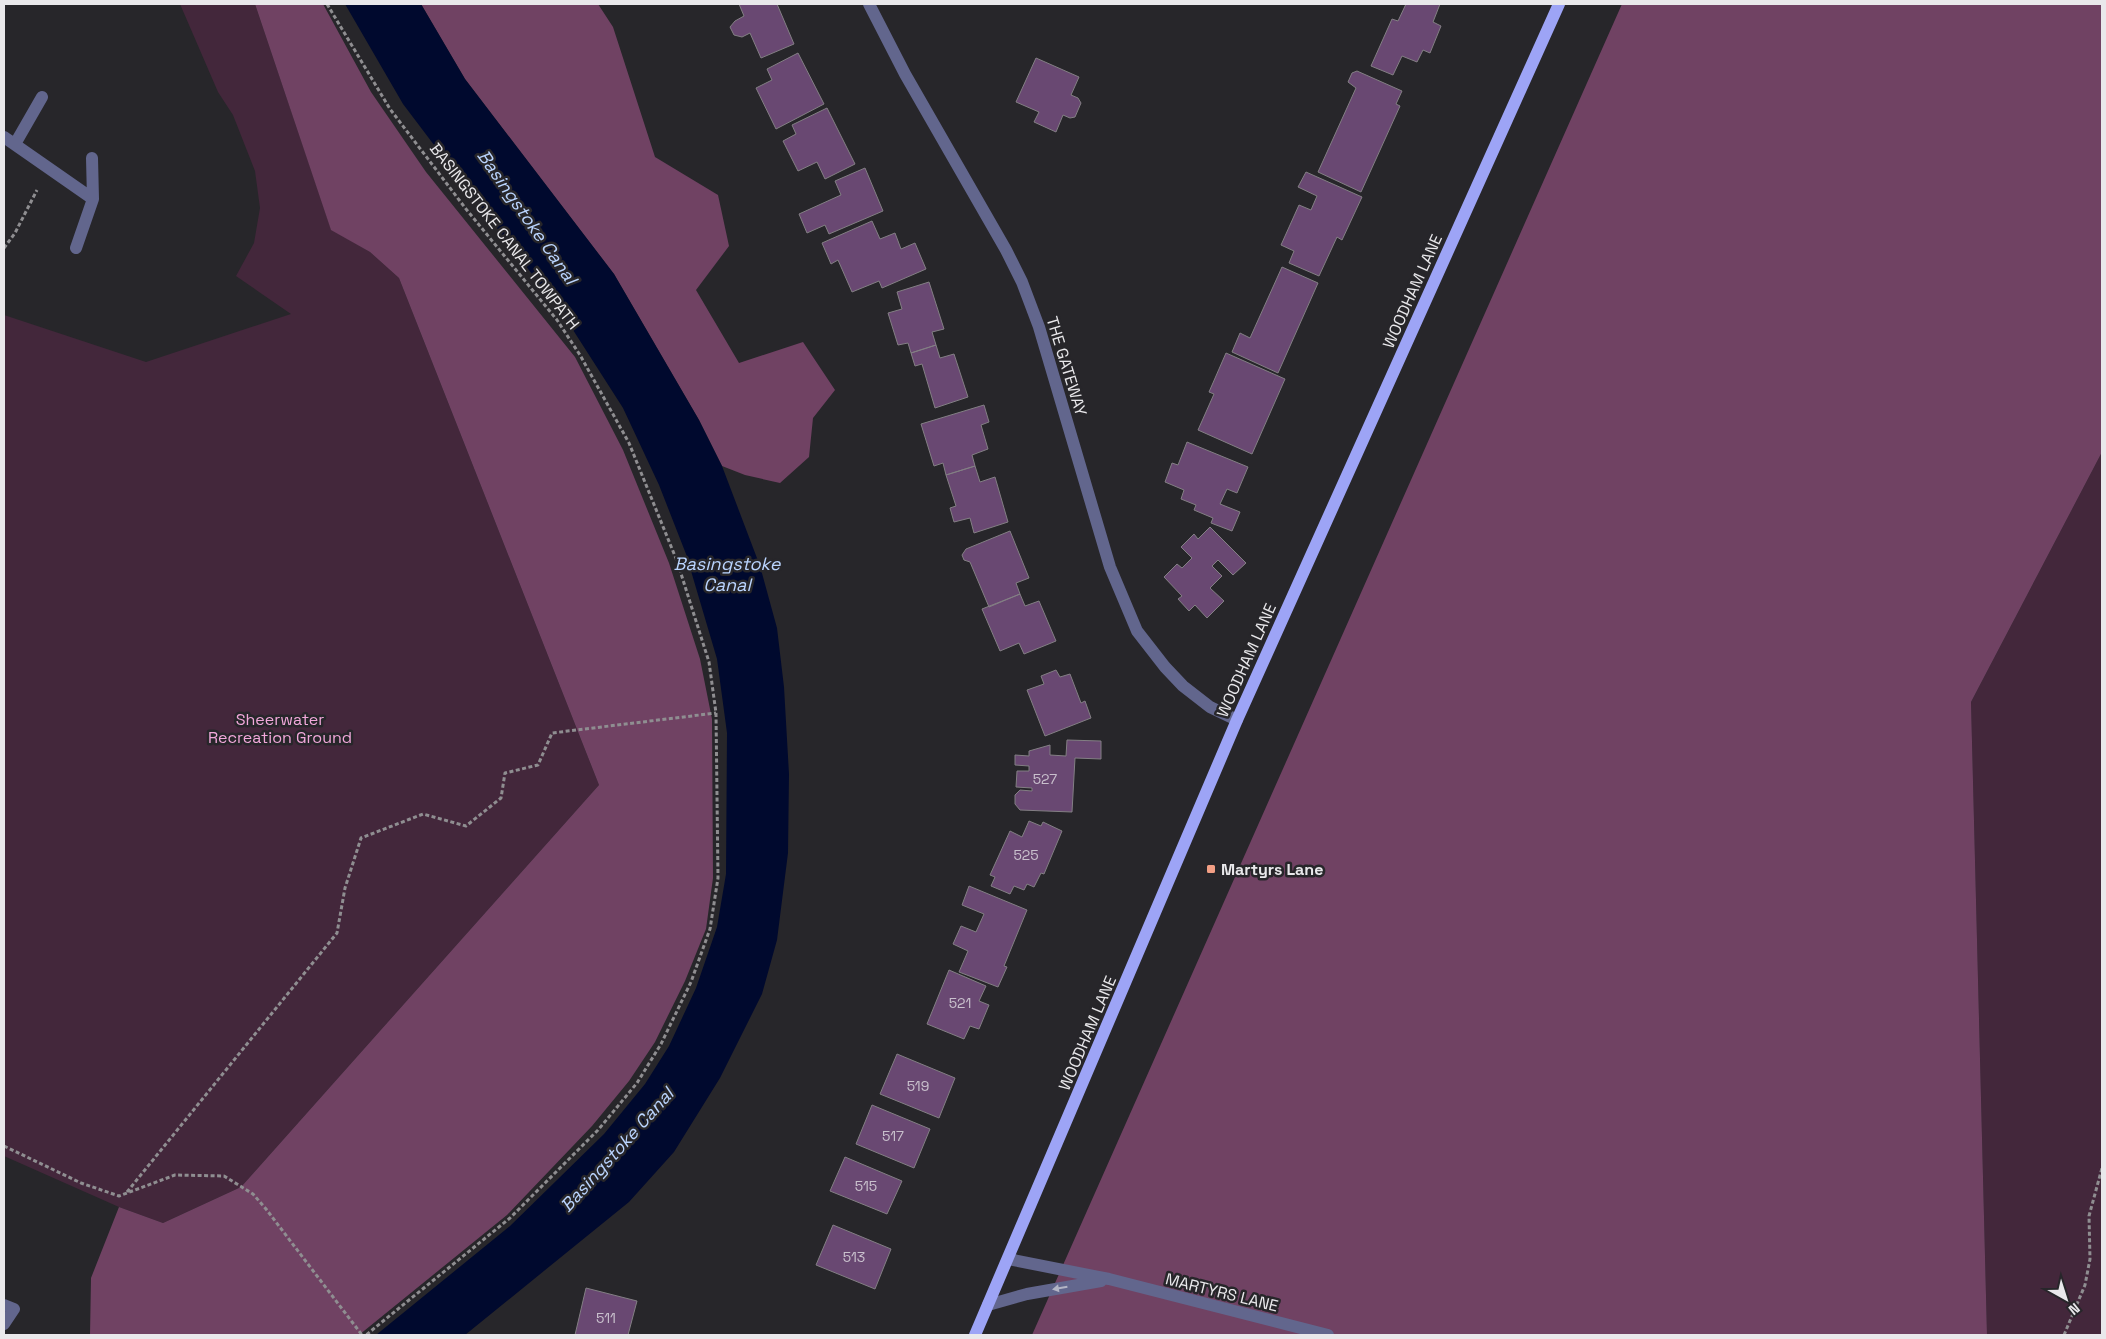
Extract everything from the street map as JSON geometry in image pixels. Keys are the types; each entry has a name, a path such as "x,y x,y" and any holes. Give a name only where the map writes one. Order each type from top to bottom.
{"main road":[{"name":"WOODHAM LANE","path":"975,1335 1237,720 1559,4"}],"street":[{"name":"THE GATEWAY","path":"869,4 904,74 1006,250 1022,282 1039,327 1110,567 1137,631 1165,667 1183,686 1210,707 1237,720"},
{"path":"15,144 42,97"},
{"path":"4,137 93,199"},
{"path":"76,248 93,199 92,158"},
{"name":"MARTYRS LANE","path":"1008,1259 1108,1279 1328,1335"},
{"name":"MARTYRS LANE","path":"988,1305 1027,1294 1108,1279"},
{"path":"4,1324 9,1307"}],"path":[{"name":"BASINGSTOKE CANAL TOWPATH","path":"326,4 390,109 466,209 557,320 580,355 629,443 677,561 708,662 716,713 718,878 710,929 690,982 661,1044 637,1082 598,1130 510,1218 366,1335"},
{"path":"4,248 15,233 49,168"},
{"path":"127,1192 337,933 345,888 361,838 423,814 466,826 501,798 505,773 538,766 552,733 716,713"},
{"path":"4,1146 81,1183 119,1196 176,1175 224,1176 253,1194 362,1335"},
{"path":"2064,1335 2085,1285 2090,1259 2089,1216 2102,1168"}],"green space":[{"name":"Sheerwater Recreation Ground","path":"180,4 255,4 331,229 370,252 399,278 599,785 241,1187 163,1223 119,1207 4,1156 4,315 146,362 291,314 236,276 254,243 260,208 255,171 233,115 218,92"},
{"path":"2102,452 2102,1335 1987,1335 1971,702"}],"shaded area":[{"path":"255,4 323,4 371,92 426,172 575,357 623,450 669,563 700,659 712,719 713,878 706,929 685,981 655,1042 629,1081 592,1126 507,1215 359,1335 90,1335 91,1278 119,1207 163,1223 241,1187 599,785 399,278 370,252 331,230"},
{"path":"421,4 598,4 613,27 655,157 718,195 729,246 696,290 739,363 803,342 835,390 813,418 809,457 780,483 745,475 722,466 699,420 614,274 465,79"},
{"path":"1622,4 2102,4 2102,452 1971,702 1987,1335 1032,1335"}],"water":[{"name":"Basingstoke Canal","path":"345,4 421,4 465,79 614,274 699,420 722,466 760,566 777,628 784,687 789,774 788,853 777,940 762,994 720,1078 674,1152 629,1202 465,1335 376,1335 510,1226 604,1134 645,1084 669,1046 696,988 717,927 726,874 727,733 717,659 686,554 659,485 623,408 566,319 403,104"}],"building":[{"path":"739,4 777,4 794,44 761,58 750,33 742,37 734,35 730,27 735,21 744,16"},
{"path":"1406,4 1440,4 1433,22 1441,26 1430,53 1423,50 1417,62 1402,56 1393,75 1371,66 1392,19 1398,21"},
{"path":"798,53 824,104 776,129 756,88 772,80 767,69"},
{"path":"1036,58 1079,77 1071,95 1078,98 1081,103 1075,117 1070,118 1063,115 1056,132 1034,122 1039,112 1016,102"},
{"path":"1357,71 1402,91 1396,104 1400,106 1361,192 1318,172 1356,88 1348,82 1352,73"},
{"path":"827,108 855,164 825,179 817,162 798,171 783,141 796,134 792,125"},
{"path":"865,168 883,211 829,234 825,225 807,233 799,214 841,195 835,181"},
{"path":"1306,172 1362,197 1342,240 1337,237 1319,276 1289,263 1294,251 1281,245 1299,205 1311,210 1317,196 1298,187"},
{"path":"872,221 880,239 895,233 901,249 915,243 926,269 882,288 879,281 852,292 838,260 831,264 822,243"},
{"path":"1282,267 1318,283 1278,373 1232,352 1240,333 1250,338"},
{"path":"929,282 944,329 932,332 936,345 911,353 908,343 898,345 888,313 902,309 897,292"},
{"path":"936,345 940,358 954,354 968,397 935,408 922,364 915,366 911,353"},
{"path":"1226,353 1285,379 1252,454 1198,430 1214,394 1209,392"},
{"path":"984,405 989,422 981,425 988,449 972,455 975,466 946,475 943,463 934,466 921,424"},
{"path":"1187,442 1248,467 1237,493 1227,489 1220,504 1240,512 1232,531 1211,523 1213,518 1194,510 1196,505 1181,499 1184,490 1165,482 1172,463 1178,465"},
{"path":"975,466 980,482 995,477 1008,522 974,533 970,518 954,522 950,508 956,506 946,475"},
{"path":"1210,527 1246,563 1233,575 1218,560 1212,566 1222,576 1210,588 1224,601 1207,618 1195,605 1189,611 1178,599 1182,596 1164,577 1177,564 1182,568 1192,558 1181,547 1194,534 1198,539"},
{"path":"1010,531 1029,578 1016,583 1020,594 989,607 970,562 964,560 962,555 966,549"},
{"path":"1020,594 1025,606 1039,601 1056,641 1024,654 1019,643 1000,651 982,609"},
{"path":"1056,670 1060,677 1070,674 1081,703 1085,701 1091,718 1045,736 1027,690 1044,684 1041,676"},
{"path":"1067,740 1101,741 1101,759 1075,758 1072,812 1020,810 1015,804 1015,795 1020,790 1032,791 1032,788 1016,787 1017,771 1029,771 1029,766 1015,765 1015,755 1029,756 1029,751 1050,745 1050,755 1066,756"},
{"path":"1029,821 1041,826 1043,822 1062,831 1044,874 1041,873 1034,887 1027,884 1024,890 1014,886 1010,894 991,886 995,877 990,875 1010,831 1022,837"},
{"path":"969,886 1027,910 1004,966 1007,967 998,987 959,972 968,951 953,944 961,926 976,932 984,914 962,905"},
{"path":"949,970 986,986 979,1001 989,1005 979,1029 970,1026 964,1039 927,1024"},
{"path":"897,1054 955,1078 939,1118 880,1094"},
{"path":"872,1105 930,1129 914,1168 856,1144"},
{"path":"845,1157 902,1181 887,1214 830,1191"},
{"path":"833,1225 891,1249 875,1289 816,1265"},
{"path":"586,1288 637,1301 628,1335 575,1335"}],"place":[{"name":"Martyrs Lane","path":"1211,869"}]}
